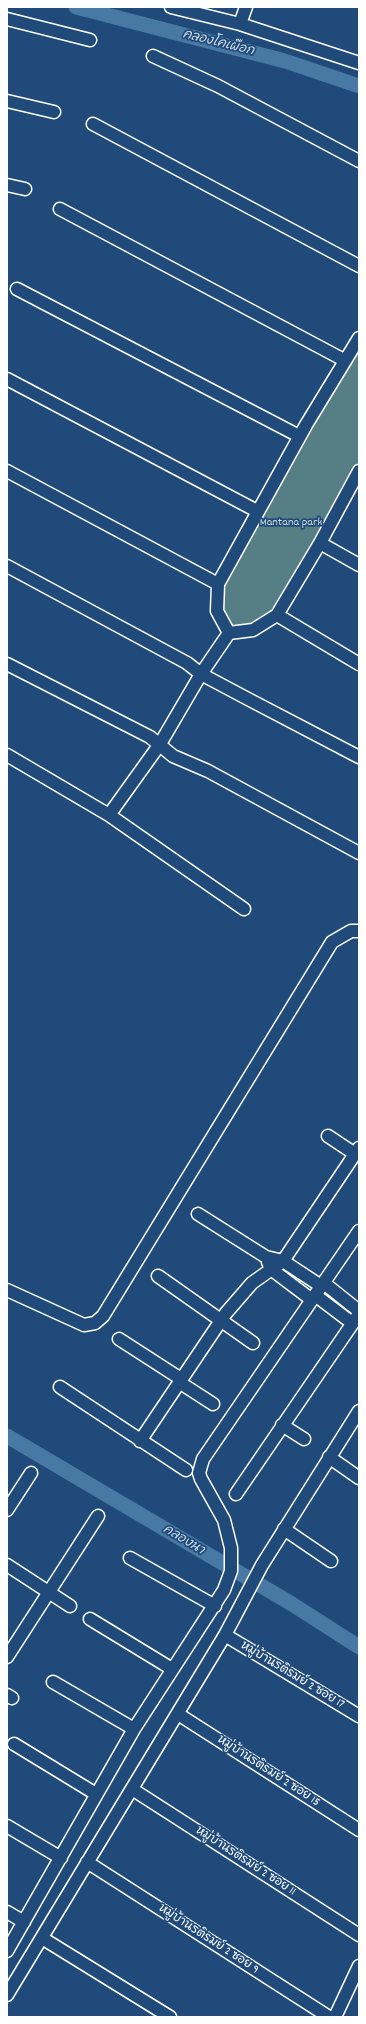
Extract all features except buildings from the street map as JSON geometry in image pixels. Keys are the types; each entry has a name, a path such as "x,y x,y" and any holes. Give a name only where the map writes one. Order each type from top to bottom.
{"street":[{"path":"171,7 240,24 359,63"},
{"path":"240,24 246,7"},
{"path":"7,19 90,40"},
{"path":"153,56 218,86 359,161"},
{"path":"7,101 54,112"},
{"path":"93,124 359,266"},
{"path":"7,184 25,189"},
{"path":"60,209 344,360"},
{"path":"17,289 299,436"},
{"path":"229,633 216,611 218,584 299,436 344,360 359,338"},
{"path":"7,379 257,511"},
{"path":"7,471 218,584"},
{"path":"109,815 160,744 202,674 229,633 253,630 277,615 320,543 359,472"},
{"path":"320,543 359,566"},
{"path":"7,566 187,663 202,674 359,757"},
{"path":"277,615 359,664"},
{"path":"7,664 150,737 173,756 208,771 359,853"},
{"path":"7,755 109,815 244,909"},
{"path":"7,1290 84,1324 95,1324 103,1316 332,942 351,931 359,931"},
{"path":"140,1441 221,1320 252,1283 283,1261 356,1155 328,1136"},
{"path":"198,1214 266,1257 283,1261 318,1291 356,1318 236,1494"},
{"path":"7,1951 134,1729 224,1590 231,1571 231,1548 224,1520 201,1479 200,1469 203,1459 359,1231"},
{"path":"266,1257 271,1269 359,1311"},
{"path":"158,1276 253,1343"},
{"path":"119,1339 213,1404"},
{"path":"60,1388 186,1470"},
{"path":"7,1995 225,1635 262,1565 359,1411"},
{"path":"282,1425 304,1439"},
{"path":"329,1457 359,1478"},
{"path":"7,1510 31,1473"},
{"path":"7,1657 98,1516"},
{"path":"284,1529 331,1560"},
{"path":"130,1558 215,1606"},
{"path":"7,1565 70,1606"},
{"path":"90,1618 172,1669"},
{"name":"หมู่บ้านรติรมย์ 2 ซอย 17","path":"225,1635 359,1716"},
{"path":"53,1682 134,1729"},
{"name":"หมู่บ้านรติรมย์ 2 ซอย 15","path":"178,1714 359,1830"},
{"path":"14,1744 96,1794"},
{"name":"หมู่บ้านรติรมย์ 2 ซอย 11","path":"132,1789 359,1935"},
{"path":"7,1826 61,1858"},
{"name":"หมู่บ้านรติรมย์ 2 ซอย 9","path":"88,1862 329,2017"},
{"path":"7,1912 24,1922"},
{"path":"42,1938 170,2017"},
{"path":"335,2017 359,1966"}],"green space":[{"name":"Mantana park","path":"359,338 359,471 273,613 253,630 227,627 218,584"}],"waterway":[{"name":"คลองโคเผือก","path":"76,7 285,61 359,86"},
{"name":"คลองนา","path":"7,1436 292,1604 359,1647"}]}
